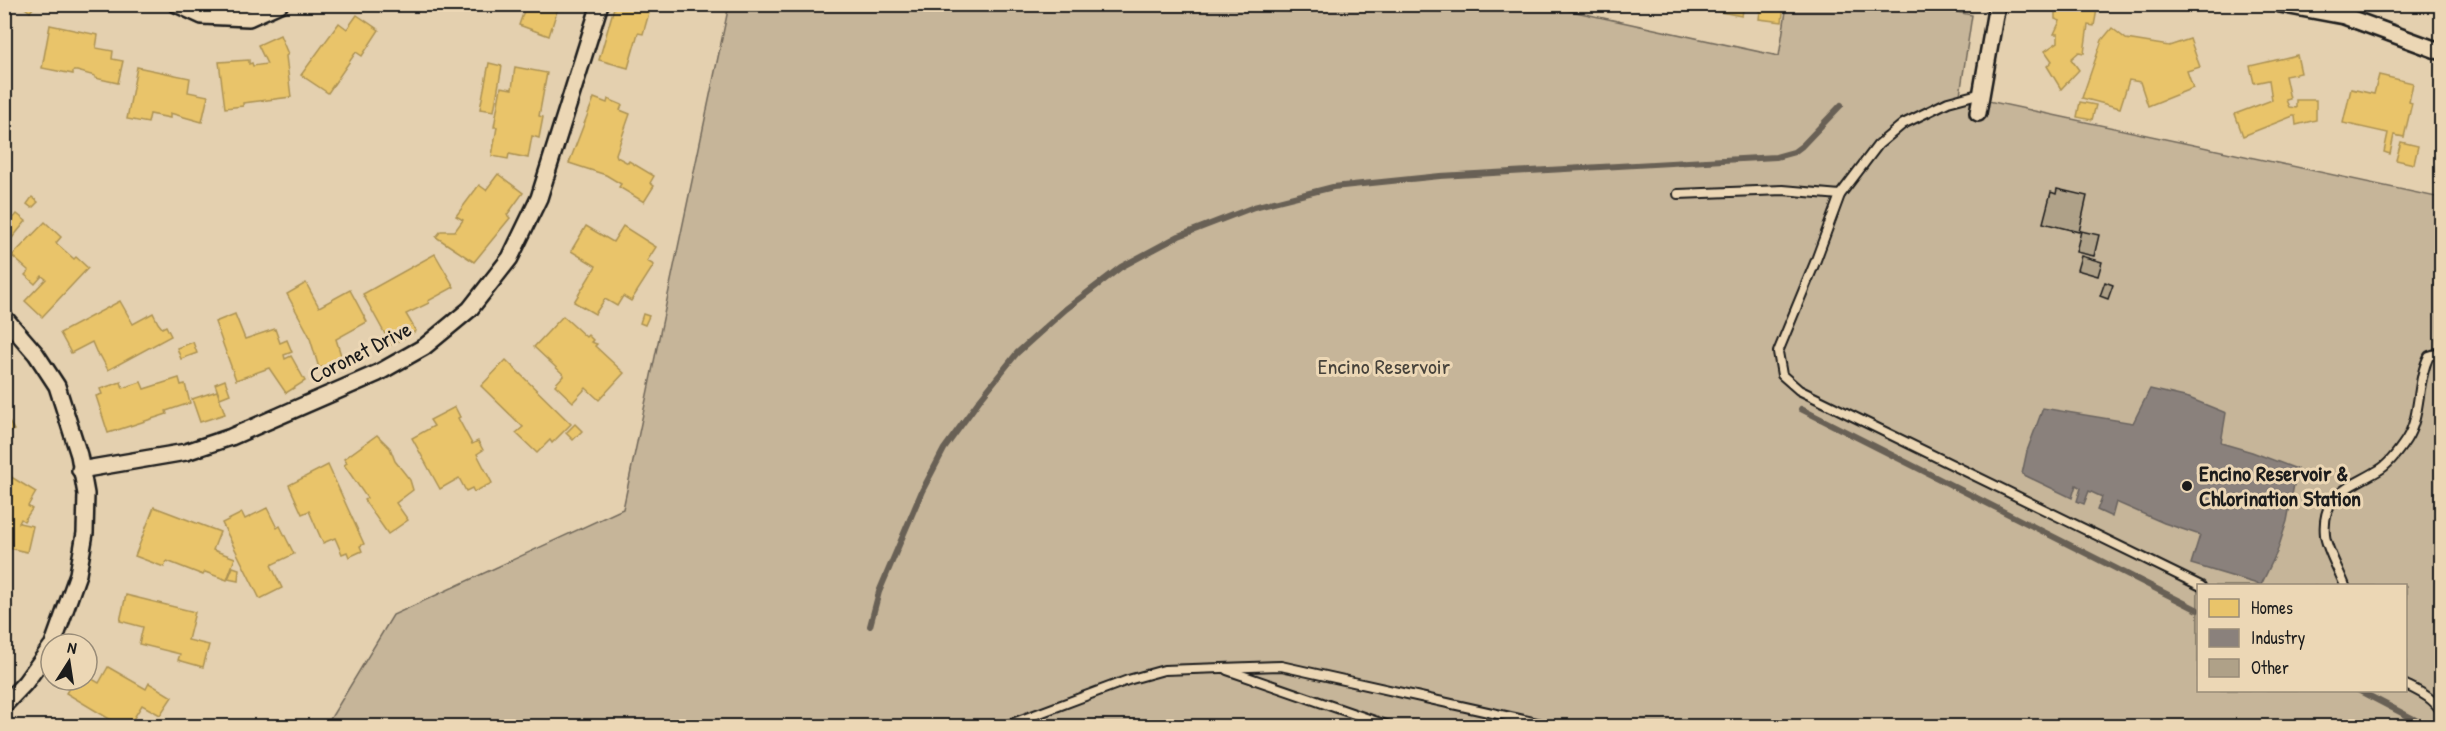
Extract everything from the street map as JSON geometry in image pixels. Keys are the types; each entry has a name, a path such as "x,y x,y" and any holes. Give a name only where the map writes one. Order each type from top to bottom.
{"street":[{"path":"176,4 202,15 249,18 280,4"},
{"name":"Coronet Drive","path":"81,470 186,452 231,437 378,374 424,346 470,309 510,258 539,198 600,4"},
{"path":"1978,113 1997,4"},
{"path":"2280,4 2344,16 2442,52"},
{"path":"4,317 36,354 57,386 79,455 86,494 85,533 78,574 57,632"},
{"path":"4,705 25,683 39,663"}],"lane":[{"path":"1982,93 1948,102 1903,124 1878,145 1840,195 1778,352 1782,375 1799,390 2199,584"},
{"path":"1678,194 1783,190 1840,195"},
{"path":"2345,584 2325,536 2327,508 2345,488 2381,469 2407,439 2418,408 2424,366 2428,356 2442,352"},
{"path":"1005,726 1164,669 1281,666 1551,726"},
{"path":"1220,667 1389,726"},
{"path":"2407,686 2430,699 2442,713"}],"green space":[{"name":"Encino Reservoir","path":"1539,4 1779,56 1787,5 1921,5 1972,15 1960,95 2441,198 2441,726 326,726 393,615 623,509 729,5"}],"building: Homes":[{"path":"20,4 36,4 30,12"},
{"path":"524,4 565,4 563,10 558,8 549,36 519,25 526,5"},
{"path":"615,4 648,4 649,13 643,34 638,33 628,68 599,60"},
{"path":"1684,4 1706,4 1705,9"},
{"path":"1710,4 1744,4 1742,16 1715,11 1716,6"},
{"path":"1761,4 1784,4 1782,22 1759,19"},
{"path":"2048,4 2098,4 2094,26 2088,25 2084,53 2079,52 2071,59 2079,70 2061,89 2047,66 2052,61 2045,51 2058,42 2058,34 2054,34 2060,21 2055,19 2055,11 2047,10"},
{"path":"357,15 379,30 362,56 356,52 328,93 301,75 339,23 347,29"},
{"path":"50,25 98,35 96,48 113,51 112,59 123,61 118,83 77,71 73,71 73,74 42,68"},
{"path":"2112,28 2126,39 2169,46 2190,39 2200,67 2187,71 2193,88 2148,106 2140,82 2129,80 2120,108 2082,98 2102,40"},
{"path":"280,35 288,54 286,56 291,97 243,103 243,106 225,108 219,62 249,60 249,64 252,63 253,66 267,64 258,45"},
{"path":"2297,55 2301,73 2285,76 2290,99 2286,100 2289,107 2296,108 2296,100 2316,100 2316,120 2296,125 2295,116 2293,116 2243,136 2235,114 2272,100 2269,80 2254,83 2250,66"},
{"path":"489,63 502,66 494,111 480,109"},
{"path":"137,67 190,78 188,92 208,96 202,122 170,113 170,118 150,114 148,123 127,119"},
{"path":"515,67 547,73 539,116 543,117 539,138 532,136 528,158 509,154 508,159 492,156 497,127 494,127 501,87 512,89"},
{"path":"2379,75 2413,83 2409,102 2412,103 2404,137 2394,135 2390,154 2384,152 2388,133 2343,123 2351,89 2374,94"},
{"path":"594,98 607,103 608,99 622,105 620,110 630,114 616,154 617,157 628,163 629,161 654,176 650,183 654,186 644,202 619,187 621,184 606,175 569,163"},
{"path":"2080,102 2096,105 2092,120 2077,117"},
{"path":"2442,126 2442,139 2435,135"},
{"path":"2401,142 2418,146 2414,164 2396,160"},
{"path":"498,174 523,193 507,215 510,218 474,262 436,237 441,231 455,231 463,220 456,216 479,185 486,190"},
{"path":"32,197 38,202 32,208 27,204"},
{"path":"17,214 26,221 4,248 4,218 10,222"},
{"path":"45,222 61,237 56,243 88,268 42,317 25,301 46,279 42,276 35,284 25,275 29,271 12,256"},
{"path":"586,226 613,242 623,226 656,247 647,261 654,265 631,301 623,296 617,306 605,299 595,314 574,302 596,266 571,251"},
{"path":"435,254 454,287 406,314 416,331 391,345 363,294"},
{"path":"306,283 319,307 350,290 367,322 336,339 343,362 319,368 309,335 287,294"},
{"path":"120,301 133,324 153,313 162,328 166,326 171,336 108,370 92,342 71,353 60,333"},
{"path":"235,314 245,339 275,329 280,343 287,340 292,352 284,355 285,359 291,356 305,381 286,393 269,368 236,380 215,322"},
{"path":"643,314 649,316 645,325 640,323"},
{"path":"563,316 586,337 588,335 593,340 591,342 597,344 595,346 624,373 599,400 586,388 573,402 555,385 564,375 534,347"},
{"path":"193,342 197,353 181,359 177,348"},
{"path":"506,360 571,424 552,443 550,440 537,453 516,433 523,427 481,386"},
{"path":"179,378 181,385 185,384 190,403 166,411 167,414 108,433 96,396 102,394 100,389 121,382 123,388 141,382 144,389"},
{"path":"225,380 230,394 220,398 215,384"},
{"path":"217,391 225,414 200,422 192,399"},
{"path":"455,407 460,417 458,418 472,444 478,441 483,450 477,454 492,483 474,492 472,488 466,491 459,478 440,489 412,438 434,426 430,420"},
{"path":"4,414 14,430 4,436"},
{"path":"575,424 582,431 573,440 566,433"},
{"path":"377,435 390,448 395,461 410,480 413,490 396,503 408,520 388,534 364,500 367,498 344,465 347,463 344,459"},
{"path":"328,465 364,544 360,546 362,551 349,557 347,552 342,554 335,538 323,543 309,511 302,514 289,485"},
{"path":"8,475 36,492 28,506 32,509 24,521 21,519 19,523 33,526 27,552 4,547 4,481"},
{"path":"154,507 220,532 213,550 235,558 227,580 205,572 203,575 167,561 164,567 135,556"},
{"path":"267,508 277,528 280,526 294,554 271,565 282,588 260,599 222,523 242,513 245,519"},
{"path":"233,567 239,569 238,581 228,579"},
{"path":"126,595 195,612 188,640 209,645 203,667 178,660 180,654 139,644 143,627 120,621"},
{"path":"108,667 146,689 149,683 172,697 160,715 142,705 129,726 121,726 66,693 99,692 99,683"}],"building: Industry":[{"name":"Encino Reservoir & Chlorination Station","path":"2150,389 2189,398 2226,413 2221,443 2297,469 2287,521 2277,552 2261,584 2191,564 2200,535 2164,523 2116,502 2112,517 2097,510 2102,497 2089,491 2084,504 2077,501 2081,488 2076,485 2072,498 2022,474 2027,451 2043,408 2133,423"}],"building: Other":[{"path":"2057,189 2087,196 2079,232 2043,223 2051,192 2056,194"},
{"path":"2081,231 2099,235 2094,256 2076,252"},
{"path":"2081,256 2102,262 2098,276 2077,270"},
{"path":"2105,282 2113,285 2108,299 2100,296"}],"waterway":[{"path":"870,626 879,592 922,491 944,449 1017,353 1066,309 1121,267 1179,236 1254,207 1333,187 1440,176 1776,157 1794,152 1802,146 1841,105"},
{"path":"1801,409 2197,609"},
{"path":"2362,692 2427,726"}],"place":[{"name":"Encino Reservoir & Chlorination Station","path":"2187,486"}]}
